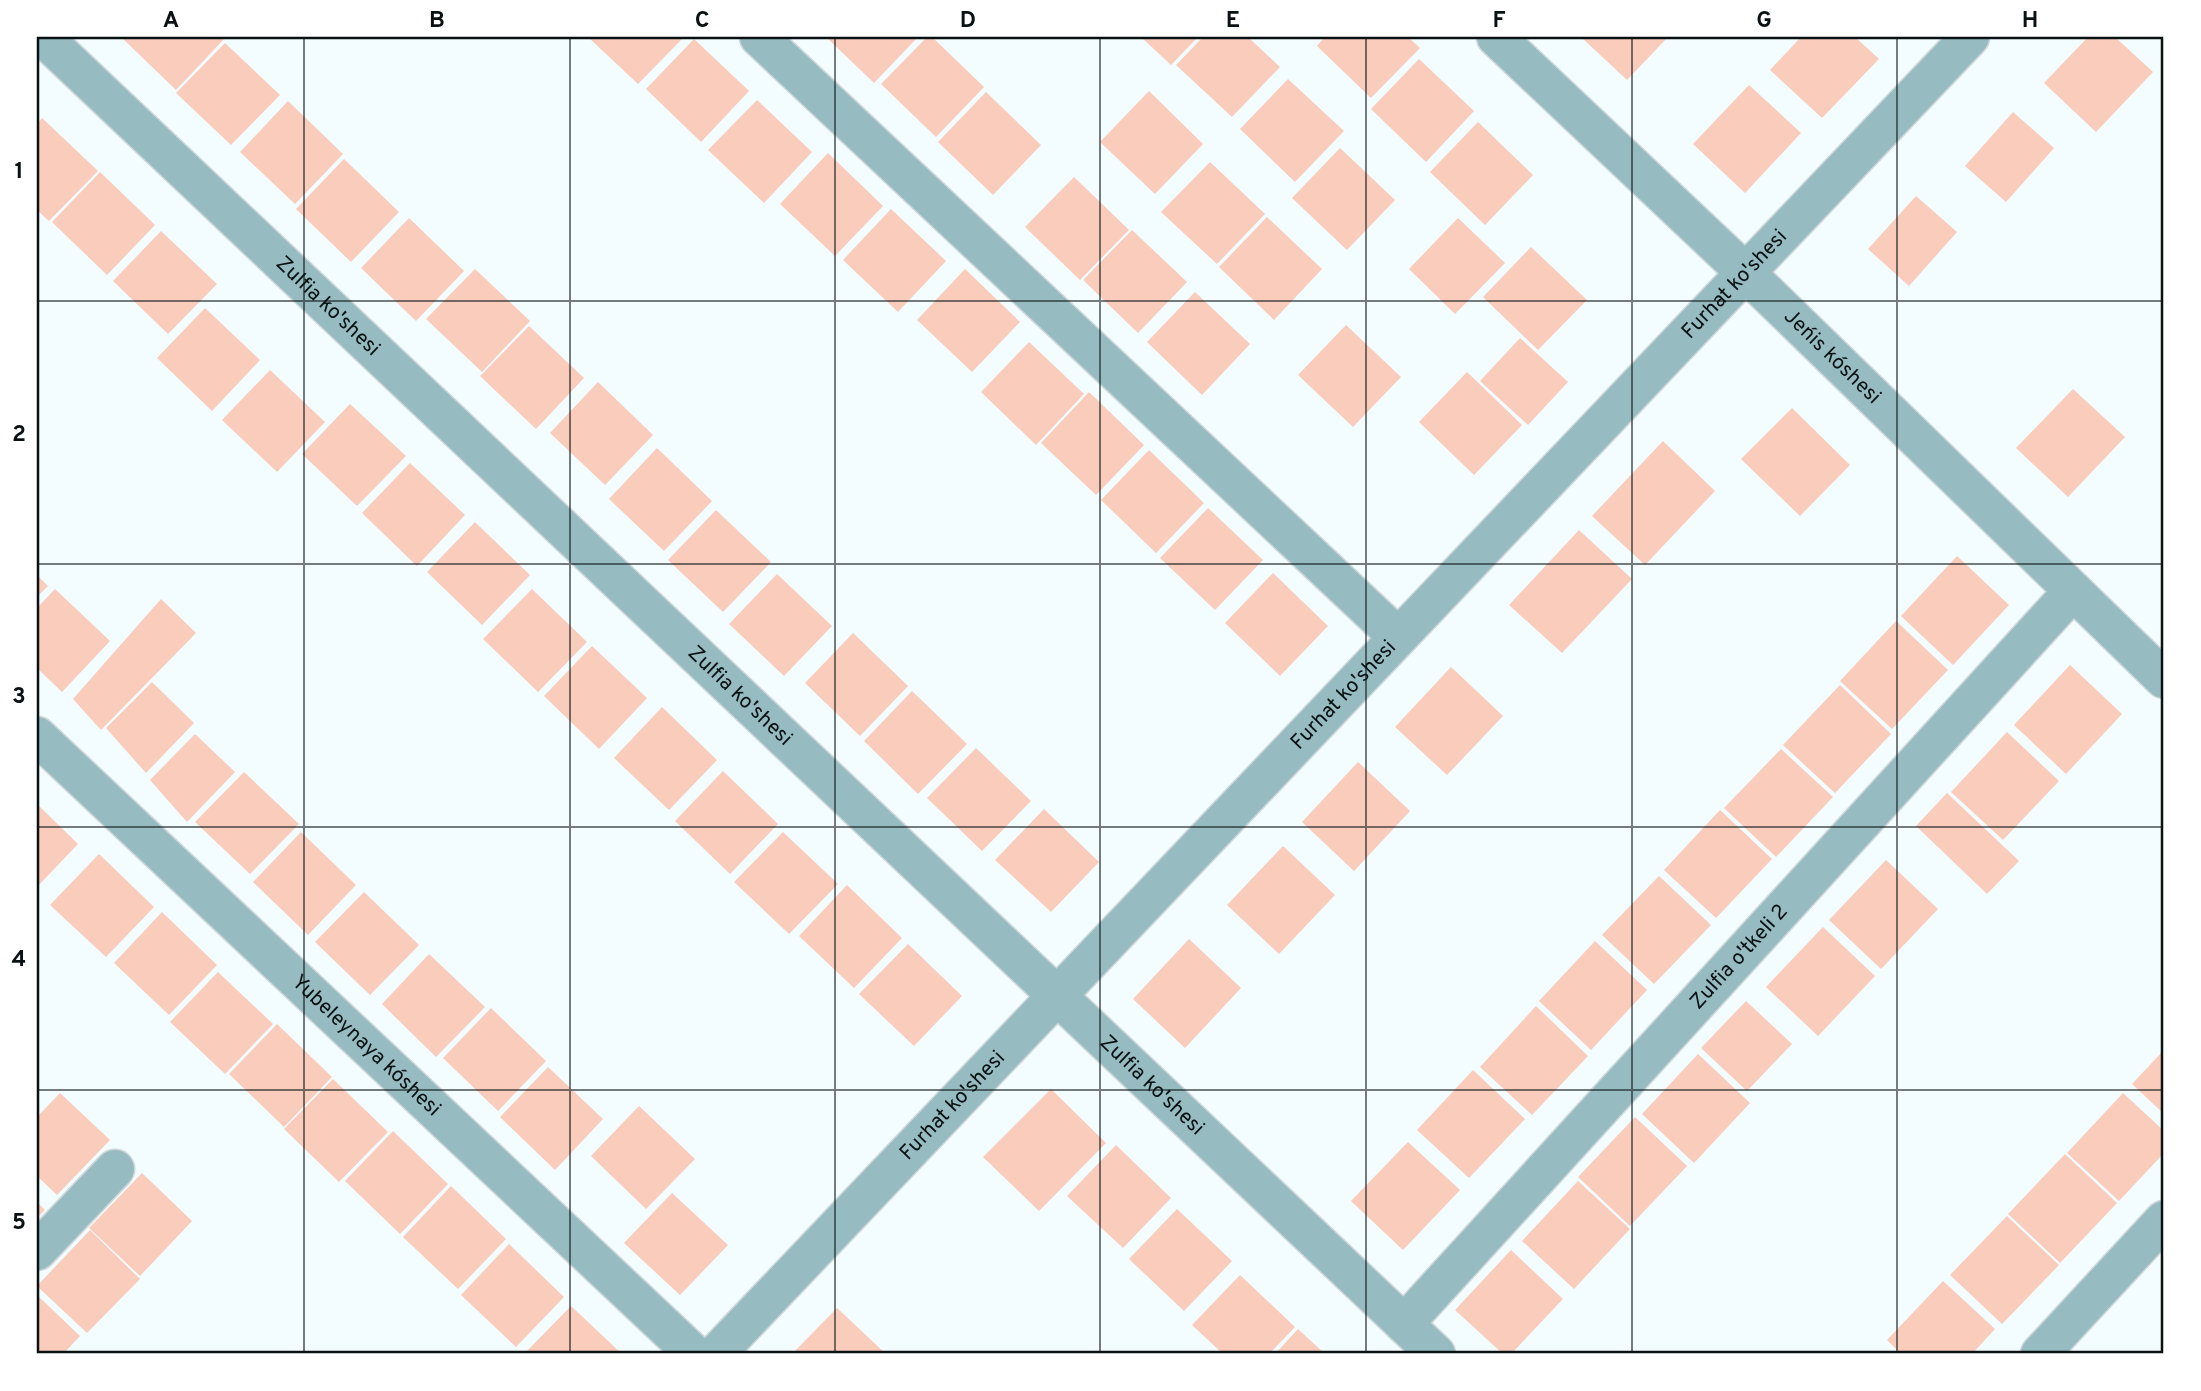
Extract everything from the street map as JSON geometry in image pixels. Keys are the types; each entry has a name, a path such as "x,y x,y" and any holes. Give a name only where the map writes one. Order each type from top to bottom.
{"street":[{"name":"Zulfia ko'shesi","path":"43,37 1436,1354"},
{"path":"759,37 1396,636"},
{"name":"Jeńis kóshesi","path":"1496,37 1746,273 2164,679"},
{"name":"Furhat ko'shesi","path":"716,1354 1396,636 1970,37"},
{"name":"Zulfia o'tkeli 2","path":"1404,1324 2073,591"},
{"name":"Yubeleynaya kóshesi","path":"37,736 694,1354"},
{"path":"37,1251 115,1170"},
{"path":"2040,1354 2164,1220"}],"building":[{"path":"121,37 222,37 224,39 176,90"},
{"path":"588,37 684,37 638,84"},
{"path":"826,37 918,37 874,83"},
{"path":"927,37 932,37 984,87 936,137 881,84"},
{"path":"1141,37 1198,37 1171,65"},
{"path":"1203,37 1248,37 1280,67 1232,117 1176,65"},
{"path":"1325,37 1408,37 1420,48 1371,98 1317,46"},
{"path":"1581,37 1668,37 1627,80"},
{"path":"1801,37 1855,37 1879,59 1822,118 1770,70"},
{"path":"2088,37 2115,37 2153,72 2096,132 2044,83"},
{"path":"694,39 749,91 701,142 646,89"},
{"path":"225,43 280,95 231,145 176,93"},
{"path":"1419,59 1474,111 1426,162 1371,109"},
{"path":"1288,79 1344,131 1295,182 1240,129"},
{"path":"1749,85 1801,133 1745,193 1693,144"},
{"path":"1149,91 1203,144 1155,194 1100,142"},
{"path":"986,92 1041,145 993,195 938,142"},
{"path":"757,100 812,152 764,203 708,150"},
{"path":"288,101 343,154 295,204 240,152"},
{"path":"2013,112 2054,148 2006,202 1965,166"},
{"path":"42,118 98,171 49,221 37,210 37,124"},
{"path":"1478,122 1533,175 1485,225 1430,172"},
{"path":"1340,148 1395,200 1347,250 1292,198"},
{"path":"828,153 883,206 835,256 780,204"},
{"path":"344,159 399,212 351,262 296,209"},
{"path":"1210,162 1265,214 1217,264 1161,212"},
{"path":"100,172 155,225 107,275 52,222"},
{"path":"1074,177 1129,230 1080,280 1025,227"},
{"path":"1916,196 1957,232 1909,286 1868,249"},
{"path":"891,209 946,261 898,312 843,260"},
{"path":"1267,217 1322,269 1274,320 1219,267"},
{"path":"409,218 464,271 416,321 361,268"},
{"path":"1458,218 1505,263 1455,314 1409,269"},
{"path":"1132,230 1187,282 1138,333 1083,280"},
{"path":"161,231 217,284 168,334 113,281"},
{"path":"1531,247 1587,300 1538,350 1483,297"},
{"path":"475,269 530,321 482,372 426,319"},
{"path":"965,269 1020,322 972,372 917,320"},
{"path":"1195,292 1250,344 1202,395 1147,342"},
{"path":"205,308 260,360 212,411 157,358"},
{"path":"1346,325 1401,377 1353,427 1298,375"},
{"path":"529,326 584,378 536,429 480,376"},
{"path":"1520,338 1568,382 1528,425 1480,381"},
{"path":"1029,342 1084,394 1036,445 981,392"},
{"path":"270,370 325,422 277,472 222,420"},
{"path":"1467,372 1522,425 1474,475 1419,422"},
{"path":"598,382 653,435 605,485 550,433"},
{"path":"2073,389 2125,437 2068,497 2016,448"},
{"path":"1089,392 1144,445 1096,495 1041,443"},
{"path":"350,404 406,456 357,506 302,454"},
{"path":"1792,408 1850,465 1800,516 1741,459"},
{"path":"1663,441 1715,491 1645,565 1592,516"},
{"path":"657,448 712,501 664,551 609,499"},
{"path":"1149,450 1204,503 1156,553 1101,500"},
{"path":"410,463 465,515 417,566 362,513"},
{"path":"1208,508 1263,560 1215,610 1160,558"},
{"path":"716,510 771,562 723,612 668,560"},
{"path":"475,522 530,575 482,625 427,572"},
{"path":"1579,530 1632,579 1562,653 1509,605"},
{"path":"1957,556 2009,605 1953,665 1901,616"},
{"path":"1273,573 1328,626 1280,676 1225,623"},
{"path":"777,574 832,626 784,676 729,624"},
{"path":"37,575 48,586 37,597"},
{"path":"55,589 110,641 62,692 37,668 37,608"},
{"path":"532,589 587,642 538,692 483,639"},
{"path":"161,599 196,633 101,730 73,699"},
{"path":"1896,621 1948,670 1892,729 1840,681"},
{"path":"853,633 908,686 860,736 805,683"},
{"path":"592,646 647,698 599,749 544,696"},
{"path":"2070,665 2122,714 2066,774 2014,725"},
{"path":"1451,667 1503,716 1447,775 1395,727"},
{"path":"152,682 194,723 146,773 106,728"},
{"path":"1840,685 1891,734 1835,793 1783,745"},
{"path":"912,691 967,744 918,794 864,741"},
{"path":"662,707 717,760 669,810 614,758"},
{"path":"2007,732 2059,781 2003,840 1951,792"},
{"path":"195,734 235,772 187,822 150,780"},
{"path":"976,748 1031,801 982,851 927,798"},
{"path":"1781,749 1833,797 1776,857 1724,808"},
{"path":"1358,762 1410,811 1354,871 1302,822"},
{"path":"723,771 778,824 730,874 675,821"},
{"path":"244,772 299,824 250,874 195,822"},
{"path":"1947,793 2019,861 1987,894 1916,826"},
{"path":"37,804 78,844 37,887"},
{"path":"1044,809 1099,862 1051,912 995,860"},
{"path":"1720,810 1772,859 1716,918 1664,870"},
{"path":"301,832 356,885 308,935 253,882"},
{"path":"783,832 838,884 789,934 734,882"},
{"path":"1283,846 1335,895 1279,954 1227,905"},
{"path":"99,854 154,907 106,957 50,905"},
{"path":"1886,860 1938,909 1881,969 1829,920"},
{"path":"1659,876 1711,925 1654,984 1602,935"},
{"path":"847,885 902,938 854,988 799,936"},
{"path":"364,892 419,945 370,995 315,942"},
{"path":"162,912 217,965 169,1015 114,963"},
{"path":"1823,927 1875,976 1818,1036 1766,987"},
{"path":"1189,939 1241,988 1185,1048 1133,999"},
{"path":"1595,941 1647,990 1591,1050 1539,1001"},
{"path":"908,944 962,996 914,1046 859,994"},
{"path":"429,954 485,1007 436,1057 382,1004"},
{"path":"218,972 273,1024 225,1074 170,1022"},
{"path":"1746,1001 1792,1044 1747,1091 1701,1048"},
{"path":"1536,1006 1588,1056 1532,1115 1480,1067"},
{"path":"491,1008 546,1061 498,1111 443,1058"},
{"path":"277,1024 332,1077 284,1127 229,1074"},
{"path":"2164,1050 2164,1114 2132,1084"},
{"path":"1698,1054 1750,1103 1694,1163 1642,1114"},
{"path":"548,1067 603,1119 555,1170 500,1117"},
{"path":"1473,1070 1525,1119 1469,1178 1417,1130"},
{"path":"333,1079 388,1132 339,1182 284,1129"},
{"path":"1051,1089 1106,1143 1039,1211 983,1157"},
{"path":"60,1093 110,1140 57,1195 37,1176 37,1117"},
{"path":"2123,1093 2164,1131 2164,1153 2119,1201 2067,1153"},
{"path":"639,1106 695,1159 646,1209 591,1156"},
{"path":"1635,1117 1687,1166 1630,1226 1578,1177"},
{"path":"393,1131 448,1184 400,1234 345,1181"},
{"path":"1408,1142 1460,1190 1403,1250 1351,1201"},
{"path":"1116,1145 1171,1198 1123,1248 1067,1196"},
{"path":"2065,1154 2117,1203 2060,1263 2008,1214"},
{"path":"142,1173 192,1221 140,1276 89,1228"},
{"path":"1578,1181 1630,1229 1574,1289 1522,1241"},
{"path":"451,1186 506,1239 458,1289 403,1237"},
{"path":"672,1193 728,1245 680,1295 624,1243"},
{"path":"37,1202 45,1210 37,1218"},
{"path":"1177,1209 1232,1261 1184,1311 1129,1259"},
{"path":"2007,1216 2059,1265 2002,1324 1950,1275"},
{"path":"90,1230 140,1279 87,1333 37,1286"},
{"path":"509,1244 564,1297 516,1347 461,1295"},
{"path":"1511,1250 1563,1299 1511,1354 1503,1354 1455,1310"},
{"path":"1240,1275 1295,1327 1269,1354 1223,1354 1192,1325"},
{"path":"1943,1281 1995,1329 1972,1354 1901,1354 1887,1340"},
{"path":"37,1295 80,1336 63,1354 37,1354"},
{"path":"571,1306 622,1354 524,1354"},
{"path":"837,1308 886,1354 792,1354"},
{"path":"1298,1329 1325,1354 1275,1354"}]}
